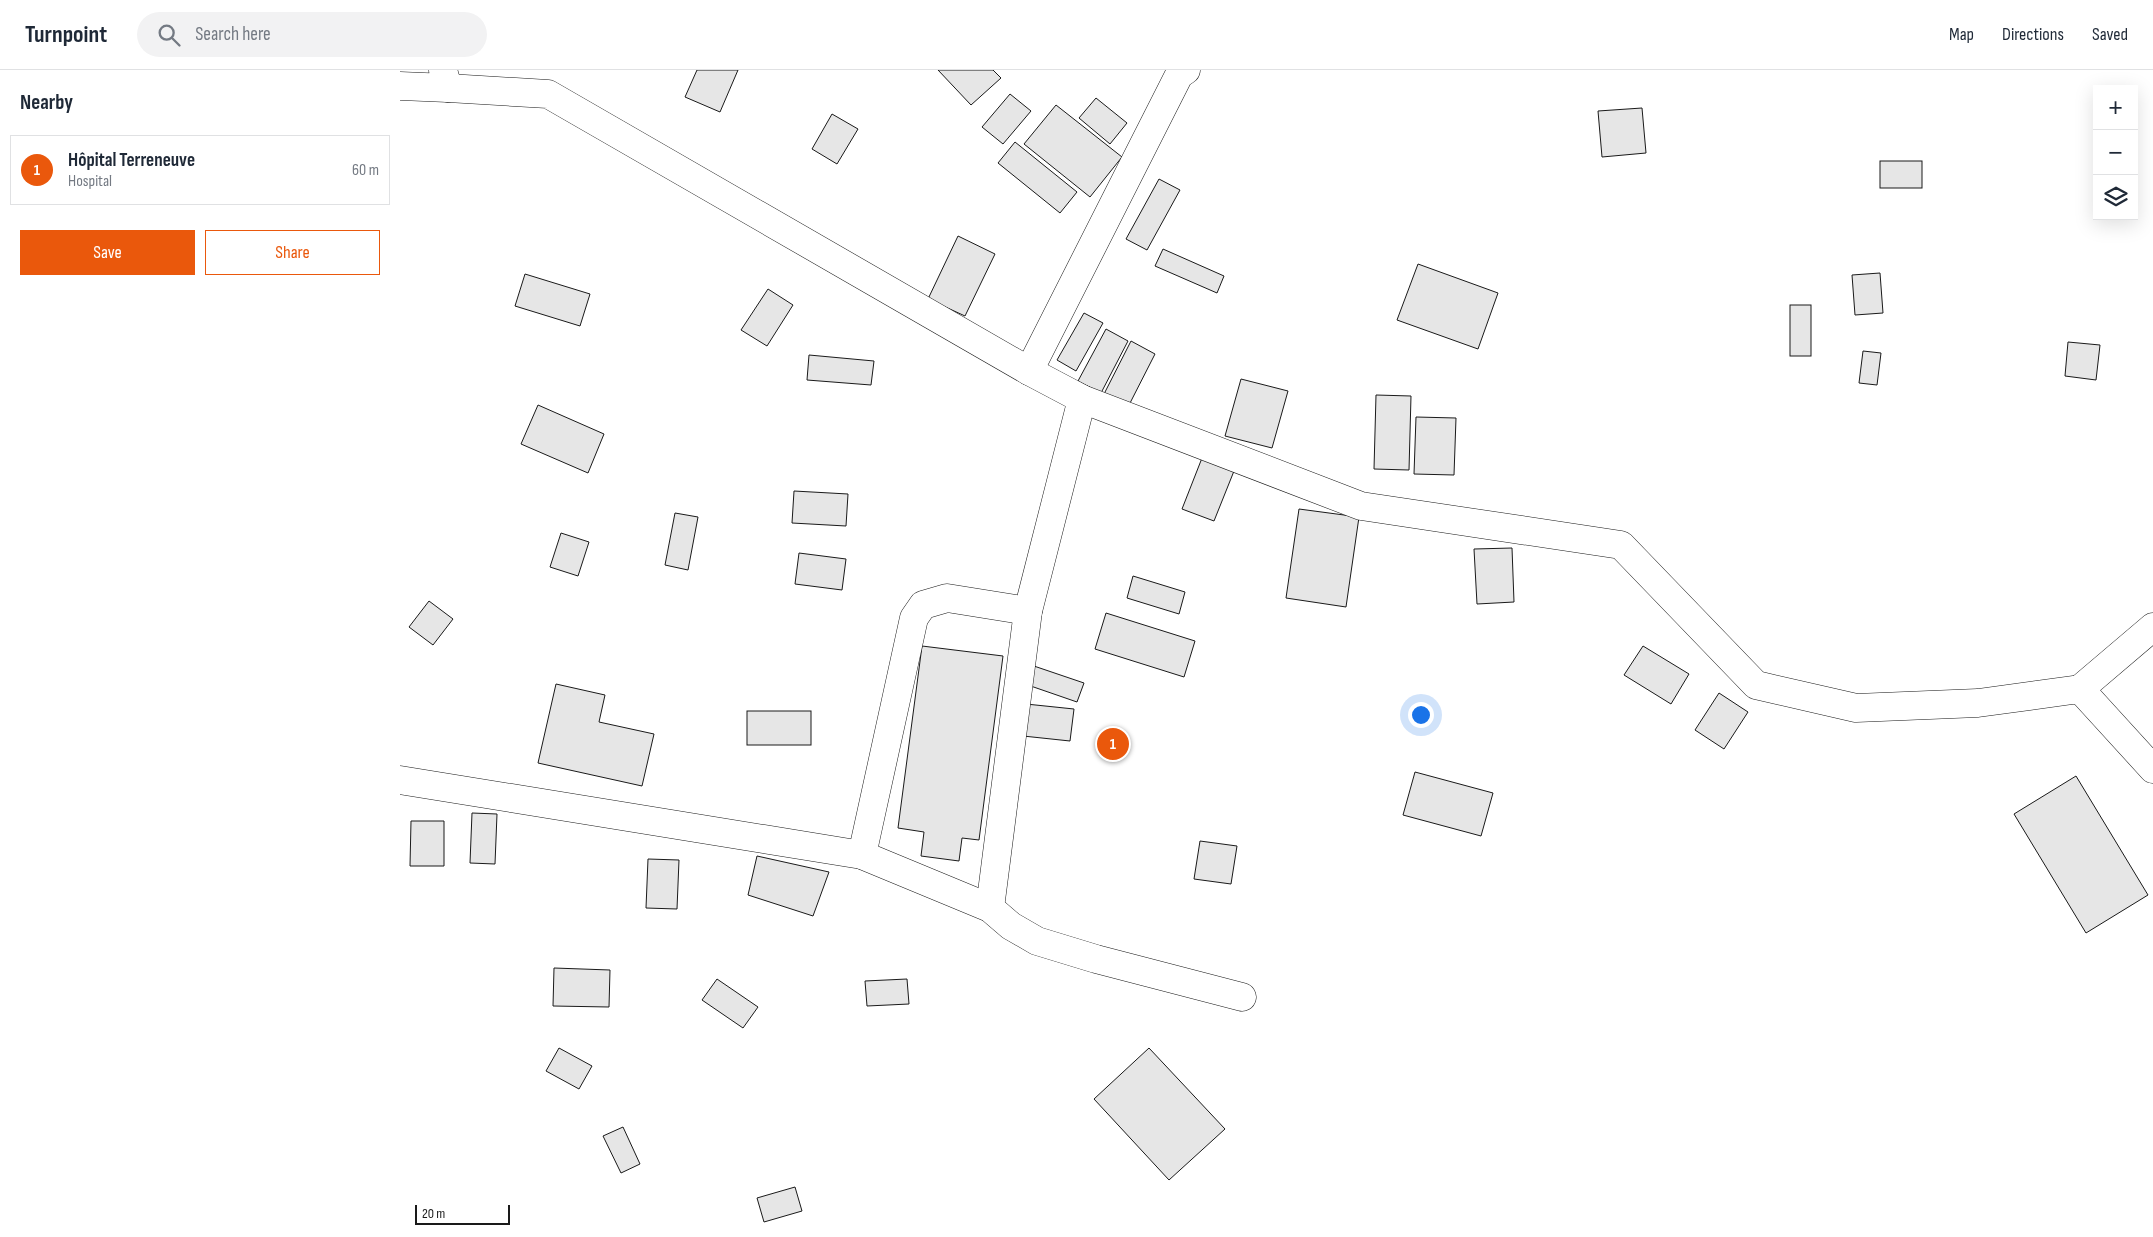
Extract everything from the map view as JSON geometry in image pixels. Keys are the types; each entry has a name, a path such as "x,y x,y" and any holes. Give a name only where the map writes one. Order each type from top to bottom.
{"street":[{"path":"1029,371 1179,75 1186,70"},
{"path":"400,86 445,79 548,94 1029,371 1082,399 1361,506 1621,545 1756,685 1856,708 1978,703 2080,689 2153,627"},
{"path":"990,908 1028,611 1082,399"},
{"path":"862,855 914,618 923,604 947,598 1028,611"},
{"path":"2080,689 2153,769"},
{"path":"400,780 862,855 990,908 1011,926 1037,941 1096,959 1242,997"}],"building":[{"path":"697,70 738,70 720,112 685,97"},
{"path":"938,70 993,70 1001,78 971,105"},
{"path":"1010,94 1031,111 1003,144 982,127"},
{"path":"1096,98 1127,123 1110,144 1079,118"},
{"path":"1056,105 1122,157 1090,197 1024,144"},
{"path":"1642,108 1646,153 1602,157 1598,111"},
{"path":"832,114 858,129 837,164 812,149"},
{"path":"1015,142 1077,192 1060,213 998,163"},
{"path":"1880,161 1922,161 1922,188 1880,188"},
{"path":"1159,179 1180,190 1147,250 1126,239"},
{"path":"958,236 995,254 965,316 928,299"},
{"path":"1163,249 1224,276 1217,293 1155,266"},
{"path":"1418,264 1498,293 1478,349 1397,320"},
{"path":"1880,273 1883,313 1855,315 1852,275"},
{"path":"525,274 590,294 580,326 515,306"},
{"path":"768,289 793,305 767,346 741,330"},
{"path":"1790,305 1811,305 1811,356 1790,356"},
{"path":"1084,313 1103,323 1076,371 1057,360"},
{"path":"1106,329 1128,341 1101,393 1078,381"},
{"path":"1131,341 1155,354 1128,407 1104,394"},
{"path":"2068,342 2100,345 2096,380 2065,376"},
{"path":"1863,351 1881,353 1877,385 1859,383"},
{"path":"809,355 874,361 871,385 807,380"},
{"path":"1241,379 1288,391 1272,448 1225,436"},
{"path":"1376,395 1411,396 1409,470 1374,469"},
{"path":"538,405 604,434 588,473 521,444"},
{"path":"1416,417 1456,418 1454,475 1414,474"},
{"path":"1202,458 1234,471 1214,521 1182,509"},
{"path":"794,491 848,494 846,526 792,523"},
{"path":"1299,509 1359,517 1346,607 1286,598"},
{"path":"675,513 698,517 688,570 665,565"},
{"path":"561,533 589,542 578,576 550,567"},
{"path":"1512,548 1514,602 1477,604 1474,549"},
{"path":"799,553 846,559 842,590 795,584"},
{"path":"1133,576 1185,592 1179,614 1127,598"},
{"path":"429,601 453,619 433,645 409,627"},
{"path":"1106,613 1195,641 1184,677 1095,649"},
{"path":"922,646 1003,656 979,840 962,838 959,861 921,856 924,832 898,828"},
{"path":"1643,646 1689,674 1671,704 1624,675"},
{"path":"1028,664 1084,683 1077,702 1022,683"},
{"path":"556,684 605,695 599,722 654,734 642,786 538,763"},
{"path":"1719,693 1748,712 1724,749 1695,730"},
{"path":"1026,704 1074,709 1070,741 1023,736"},
{"path":"747,711 811,711 811,745 747,745"},
{"path":"1415,772 1493,793 1481,836 1403,815"},
{"path":"2076,776 2148,895 2086,933 2014,814"},
{"path":"472,813 497,814 495,864 470,863"},
{"path":"411,821 444,821 444,866 410,866"},
{"path":"1200,841 1237,846 1231,884 1194,879"},
{"path":"757,856 829,872 813,916 748,895"},
{"path":"648,859 679,860 677,909 646,908"},
{"path":"554,968 610,970 609,1007 553,1006"},
{"path":"717,979 758,1007 743,1028 702,1000"},
{"path":"907,979 909,1004 867,1006 865,981"},
{"path":"559,1048 592,1066 579,1089 546,1071"},
{"path":"1149,1048 1225,1129 1169,1180 1094,1099"},
{"path":"623,1127 640,1164 621,1173 603,1136"},
{"path":"795,1187 802,1211 764,1222 757,1198"}],"place":[{"name":"Hôpital Terreneuve","path":"1113,744"}]}
